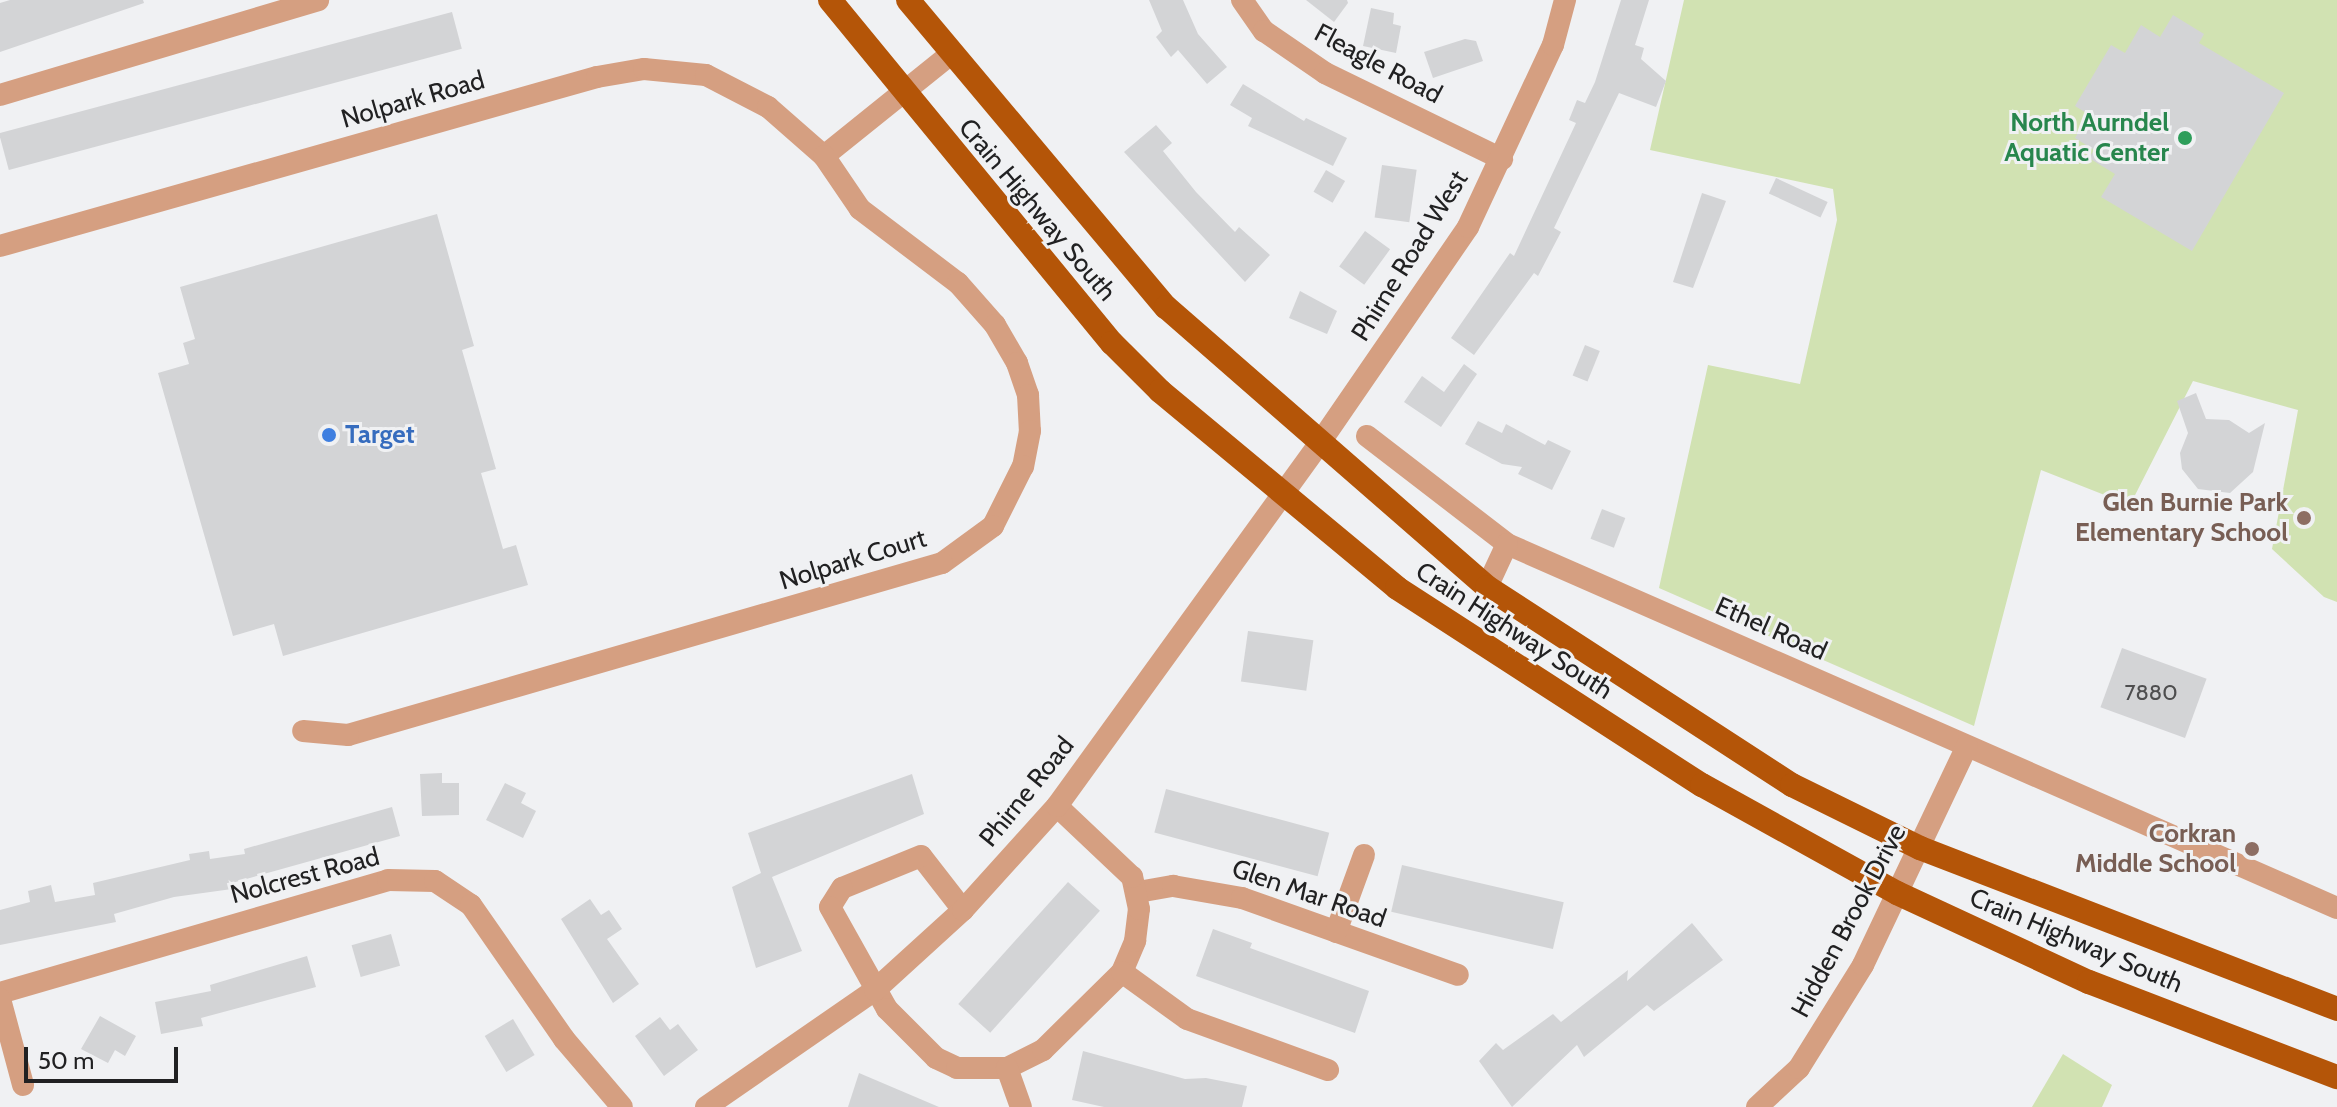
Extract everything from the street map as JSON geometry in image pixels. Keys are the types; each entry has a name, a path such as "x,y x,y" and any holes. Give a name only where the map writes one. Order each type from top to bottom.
{"main road":[{"name":"Crain Highway South","path":"830,0 1112,343 1160,391 1397,588 1702,785 1897,893 2089,982 2337,1077"},
{"name":"Crain Highway South","path":"908,0 1166,307 1319,444 1487,587 1792,785 1920,848 2337,1009"}],"street":[{"path":"0,95 318,0"},
{"name":"Fleagle Road","path":"1242,0 1264,31 1325,73 1502,159"},
{"name":"Phirne Road West","path":"1319,444 1468,227 1553,45 1565,0"},
{"path":"824,156 951,54"},
{"name":"Nolpark Road","path":"0,246 597,77 644,69 706,75 768,107 824,156"},
{"name":"Nolpark Court","path":"303,731 348,735 903,577 942,563 993,526 1023,466 1030,431 1028,395 1017,363 995,325 958,283 860,209 824,156"},
{"name":"Ethel Road","path":"1367,436 1507,544 2337,908"},
{"name":"Phirne Road","path":"706,1107 875,990 963,910 1057,806 1319,444"},
{"path":"1487,587 1507,544"},
{"name":"Hidden Brook Drive","path":"1757,1107 1808,1055 1863,965 1967,746"},
{"path":"963,910 921,856 842,888 830,907 875,990 936,1058 978,1071 1007,1068 1043,1050 1122,972 1135,941 1138,892 1122,864 1057,806"},
{"path":"1336,932 1364,855"},
{"name":"Nolcrest Road","path":"0,993 388,880 435,881 471,905 564,1039 622,1107"},
{"name":"Glen Mar Road","path":"1138,892 1206,889 1458,975"},
{"path":"1122,972 1187,1019 1328,1070"},
{"path":"0,999 23,1085"},
{"path":"1007,1068 1021,1107"}],"green space":[{"path":"1684,0 2337,0 2337,602 2324,597 2272,549 2298,410 2193,381 2130,505 2041,470 1974,726 1659,588 1708,365 1800,384 1837,220 1833,189 1650,150"},
{"path":"2063,1054 2112,1085 2102,1107 2032,1107"}],"building":[{"path":"10,0 143,0 144,3 0,52 0,3"},
{"path":"1149,0 1183,0 1198,34 1227,67 1207,84 1178,50 1171,57 1156,37 1162,31"},
{"path":"1306,0 1347,0 1348,3 1334,22"},
{"path":"1621,0 1649,0 1635,45 1644,48 1641,59 1666,81 1656,107 1619,93 1554,228 1561,232 1538,276 1534,273 1474,355 1451,338 1510,253 1514,256 1576,123 1569,120 1577,100 1585,103 1595,82"},
{"path":"1371,8 1394,13 1393,24 1401,26 1396,53 1363,46"},
{"path":"452,12 462,49 9,170 0,133"},
{"path":"2173,15 2204,34 2199,43 2284,93 2192,251 2101,197 2115,174 2089,158 2094,150 2075,138 2088,114 2075,106 2111,45 2125,53 2141,25 2160,37"},
{"path":"1465,39 1476,41 1483,61 1433,78 1424,52"},
{"path":"1243,84 1304,121 1306,118 1347,138 1333,166 1248,126 1252,118 1230,105"},
{"path":"1156,125 1172,143 1163,151 1196,192 1235,232 1239,227 1270,255 1245,282 1124,152"},
{"path":"1382,165 1417,170 1409,222 1375,217"},
{"path":"1326,170 1345,181 1333,203 1314,192"},
{"path":"1776,178 1828,202 1820,217 1769,193"},
{"path":"1702,193 1726,201 1693,288 1673,282"},
{"path":"437,214 474,346 462,350 496,469 481,473 503,549 516,545 528,585 283,656 274,624 233,636 158,373 189,364 183,343 195,339 180,287"},
{"path":"1365,231 1390,249 1364,285 1339,267"},
{"path":"1300,291 1337,311 1327,334 1289,318"},
{"path":"1585,345 1600,351 1587,382 1573,376"},
{"path":"1464,364 1477,374 1441,427 1404,402 1422,376 1444,392"},
{"path":"2196,393 2206,419 2229,420 2249,433 2265,423 2253,472 2230,493 2198,489 2182,469 2180,453 2188,433 2177,401"},
{"path":"1478,421 1502,433 1506,424 1545,445 1548,440 1571,451 1552,490 1518,474 1522,467 1502,464 1465,444"},
{"path":"1602,509 1625,518 1614,548 1591,539"},
{"path":"1248,631 1313,640 1306,691 1241,682"},
{"path":"2122,648 2207,679 2185,738 2100,707"},
{"path":"442,773 442,783 459,783 459,815 422,816 420,774"},
{"path":"912,774 924,814 772,877 802,951 756,968 732,887 761,873 748,833"},
{"path":"505,783 526,793 521,803 536,811 523,838 486,820"},
{"path":"1166,789 1329,833 1318,876 1154,832"},
{"path":"392,807 400,836 232,883 232,889 174,897 114,914 116,922 0,945 0,910 30,902 28,891 51,885 55,902 95,895 93,883 190,860 189,854 209,851 210,859 245,854 244,849"},
{"path":"1402,865 1564,902 1553,949 1391,912"},
{"path":"1068,882 1100,911 990,1033 958,1004"},
{"path":"590,899 601,915 609,910 622,929 607,939 639,984 613,1003 561,919"},
{"path":"1692,923 1723,960 1654,1011 1647,1005 1584,1057 1577,1045 1512,1107 1479,1061 1496,1043 1503,1050 1553,1014 1561,1022 1628,970 1627,981"},
{"path":"1213,929 1252,943 1250,948 1369,991 1355,1033 1196,976"},
{"path":"391,934 400,966 361,977 352,945"},
{"path":"307,956 316,987 201,1018 203,1026 161,1034 155,1002 211,991 210,985"},
{"path":"100,1016 136,1036 125,1056 115,1050 108,1063 81,1049"},
{"path":"660,1017 670,1030 678,1024 698,1050 664,1076 635,1036"},
{"path":"513,1019 535,1055 506,1072 485,1036"},
{"path":"1083,1051 1185,1079 1206,1078 1247,1086 1242,1107 1104,1107 1072,1100"},
{"path":"859,1073 939,1107 848,1107"}],"place":[{"name":"North Aurndel Aquatic Center","path":"2185,138"},
{"name":"Target","path":"329,435"},
{"name":"Glen Burnie Park Elementary School","path":"2304,518"},
{"name":"Corkran Middle School","path":"2252,849"}]}
